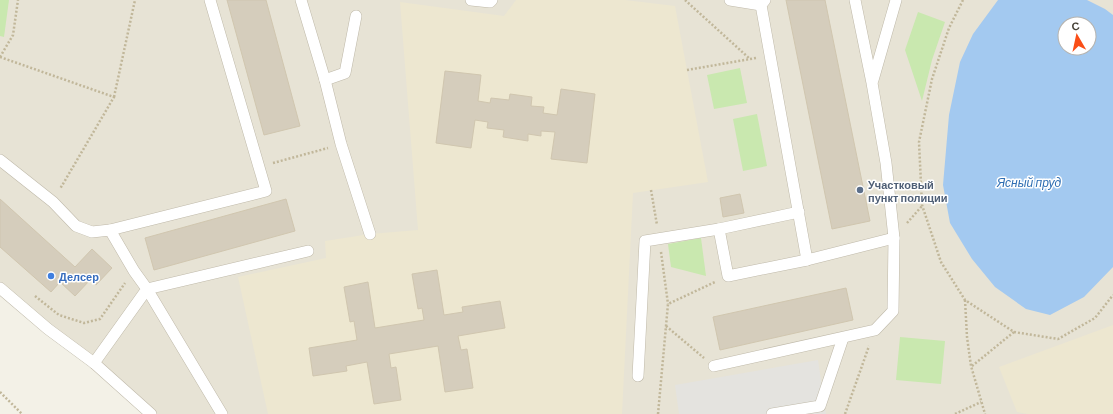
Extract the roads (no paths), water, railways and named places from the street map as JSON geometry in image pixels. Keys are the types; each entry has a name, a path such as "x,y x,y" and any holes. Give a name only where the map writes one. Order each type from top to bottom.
{"lane":[{"path":"0,160 53,202 76,226 92,232 110,230 266,191 210,0"},
{"path":"301,0 325,80 341,144 370,234"},
{"path":"471,0 490,2 492,0"},
{"path":"730,0 763,2 770,56 807,260"},
{"path":"714,366 875,330 893,311 894,238 886,163 855,0"},
{"path":"872,83 896,0"},
{"path":"325,80 345,73 356,16"},
{"path":"638,376 645,241 719,229 799,212"},
{"path":"719,229 728,276 807,260 894,238"},
{"path":"110,230 222,414"},
{"path":"94,364 147,289 308,251"},
{"path":"0,288 48,329 94,364 151,414"},
{"path":"772,414 820,406 843,338"}],"water":[{"name":"Ясный пруд","path":"998,0 1087,0 1113,15 1113,267 1084,297 1050,315 1026,309 995,287 972,259 950,223 943,185 949,115 960,62 973,34"}],"place":[{"name":"Участковый пункт полиции","path":"860,190"},
{"name":"Делсер","path":"51,276"}]}
